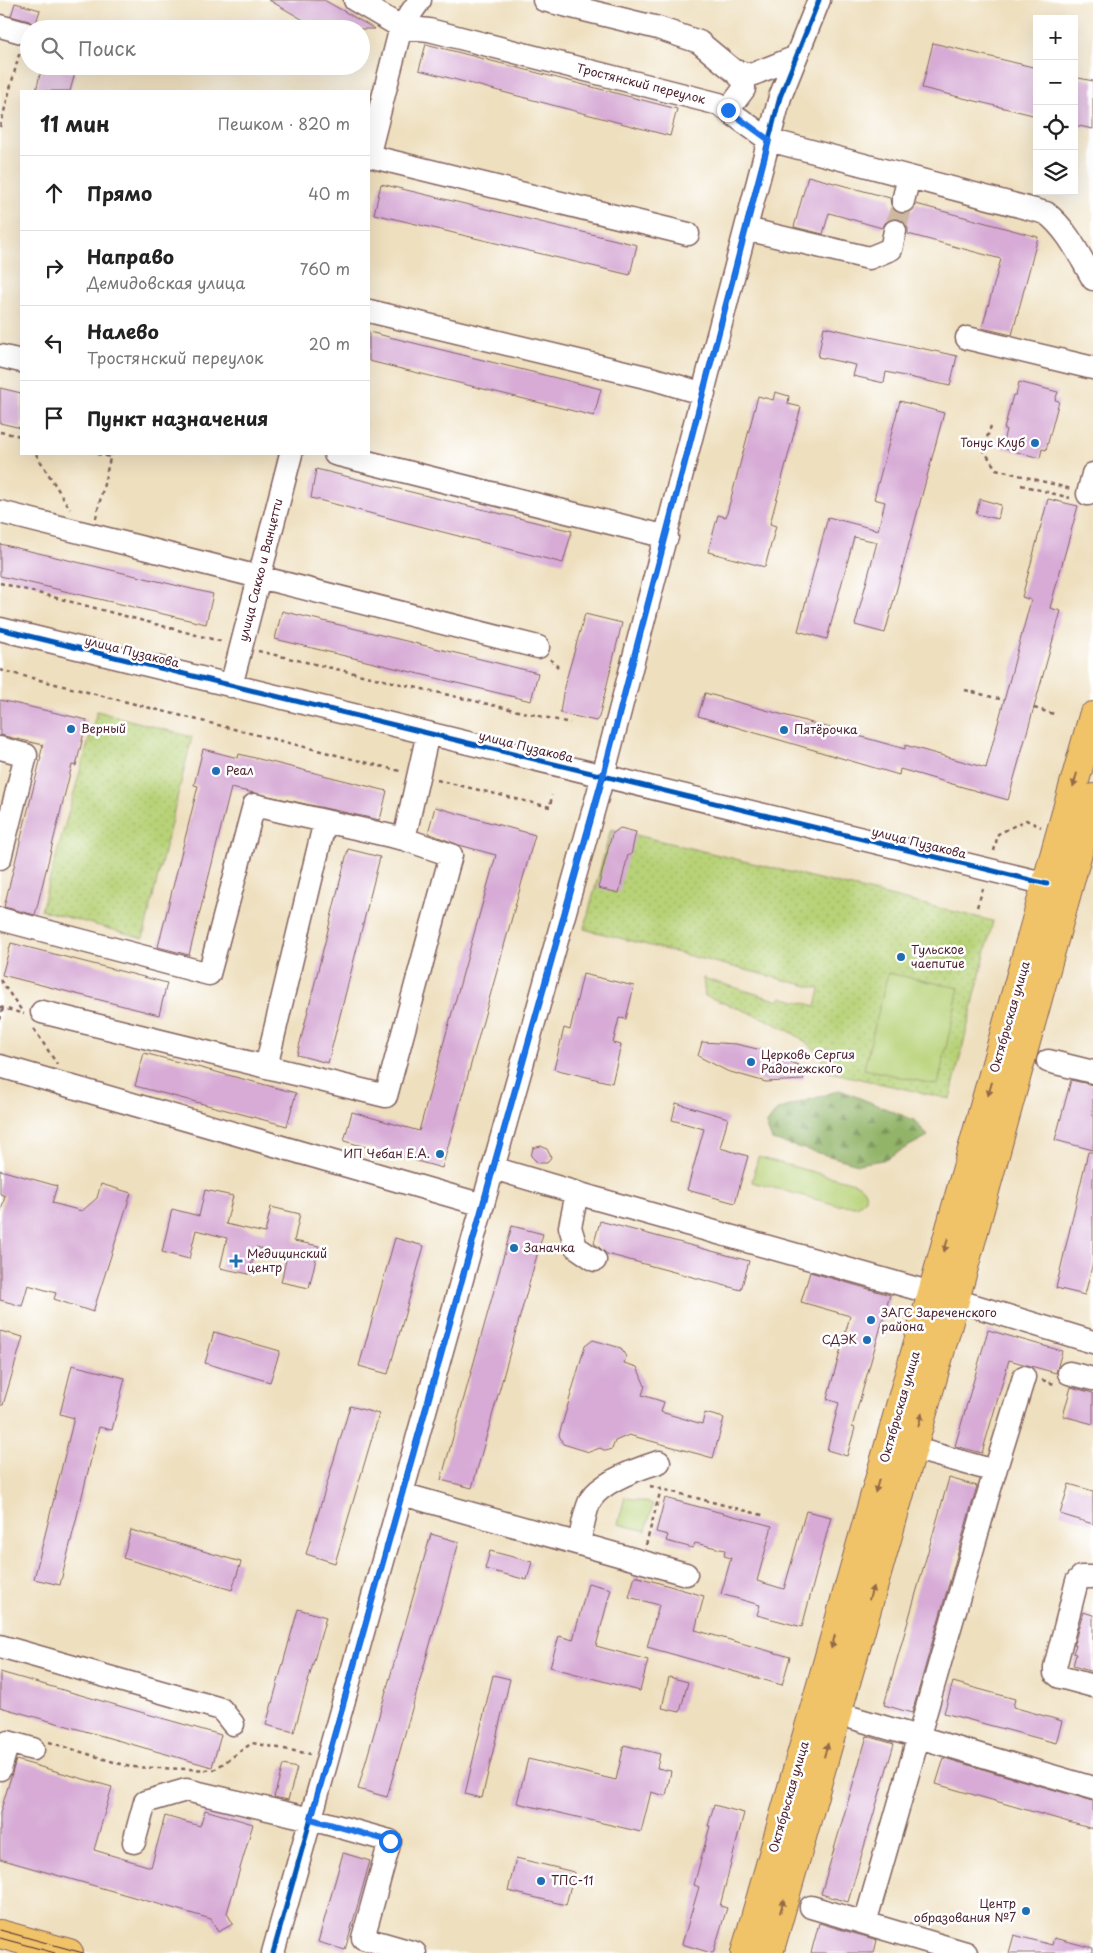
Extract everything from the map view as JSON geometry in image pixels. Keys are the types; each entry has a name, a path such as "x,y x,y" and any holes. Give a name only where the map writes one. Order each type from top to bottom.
{"main road":[{"name":"Октябрьская улица","path":"1058,887 1093,716"},
{"name":"Октябрьская улица","path":"745,1953 943,1297 1058,887 1093,798"},
{"name":"Октябрьская улица","path":"769,1953 912,1448 943,1297"},
{"path":"0,1934 69,1953"}],"street":[{"name":"Тростянский переулок","path":"355,0 401,27 429,30 719,104 769,140 1046,213 1058,222 1093,279"},
{"path":"370,151 401,27 420,0"},
{"path":"544,0 658,28 699,42 744,81 744,89 728,110"},
{"path":"273,1953 603,776 667,537 780,97 819,0"},
{"path":"0,26 20,32"},
{"path":"734,71 751,75 796,57"},
{"path":"370,155 688,234"},
{"path":"903,201 909,177"},
{"path":"746,229 869,258 891,249 895,231"},
{"path":"370,311 654,379 704,394"},
{"path":"967,338 1093,368"},
{"path":"0,356 20,361"},
{"name":"улица Сакко и Ванцетти","path":"231,686 291,455"},
{"path":"338,455 667,537"},
{"path":"0,512 538,647"},
{"name":"улица Пузакова","path":"0,629 1058,887"},
{"path":"404,839 428,733"},
{"path":"0,748 26,755 0,858"},
{"path":"0,918 209,974 254,805 404,839 452,855 386,1096 266,1067 32,1019"},
{"path":"266,1067 325,821"},
{"path":"1048,1061 1093,1072"},
{"path":"0,1066 483,1204"},
{"path":"494,1168 1093,1342"},
{"path":"577,1193 570,1227 576,1247 595,1260"},
{"path":"1069,1372 1093,1379"},
{"path":"865,1923 995,1471 1024,1377"},
{"path":"912,1448 995,1471"},
{"path":"578,1543 590,1501 595,1494 631,1471 658,1462"},
{"path":"402,1494 686,1574"},
{"path":"1093,1577 1081,1577 1078,1582 1054,1667 1054,1673 1060,1677 1093,1686"},
{"path":"0,1646 221,1709 233,1724"},
{"path":"836,1713 1093,1788"},
{"path":"0,1769 8,1742 40,1745"},
{"path":"134,1842 145,1802 186,1790 311,1819 390,1841 363,1938 415,1953"},
{"path":"811,1907 865,1923 902,1944 966,1953"}],"path":[{"path":"0,127 20,52"},
{"path":"991,426 982,449 996,469 1085,489"},
{"path":"0,432 20,436"},
{"path":"37,455 67,506 92,535"},
{"path":"92,535 110,455"},
{"path":"1021,485 1085,489"},
{"path":"0,583 241,647 570,723"},
{"path":"0,670 550,808 552,795"},
{"path":"965,690 1004,700"},
{"path":"1034,708 1054,714"},
{"path":"994,851 998,834 1026,820 1041,828"},
{"path":"978,907 983,889"},
{"path":"0,980 32,1019 72,1086"},
{"path":"0,1020 2,1007 32,1019"},
{"path":"620,1478 766,1516"},
{"path":"642,1561 661,1489"},
{"path":"40,1745 130,1767 214,1770 252,1743 310,1754"}],"green space":[{"path":"97,711 192,737 143,938 41,910"},
{"path":"611,829 993,921 950,1099 829,1072 820,1055 796,1035 750,1013 705,996 703,978 780,1001 781,997 816,1006 820,989 584,929"},
{"path":"888,973 959,988 938,1085 864,1069"},
{"path":"840,1090 914,1120 928,1136 883,1160 858,1164 772,1140 766,1125 777,1110"},
{"path":"758,1157 854,1183 863,1189 865,1200 857,1206 837,1205 752,1182"},
{"path":"625,1497 653,1504 646,1531 618,1524"}],"building":[{"path":"269,0 324,0 359,20 303,20"},
{"path":"15,3 40,10 37,20 25,20 11,16"},
{"path":"933,43 1033,67 1033,115 922,88"},
{"path":"426,44 677,109 670,136 419,70"},
{"path":"40,75 74,75 70,90 36,90"},
{"path":"1078,78 1093,81 1093,129 1078,126"},
{"path":"808,176 890,198 891,205 899,214 913,210 916,204 1038,237 1012,335 982,328 1001,259 908,234 908,228 904,222 897,218 886,222 882,228 829,213 823,234 794,227"},
{"path":"381,184 637,245 630,275 374,214"},
{"path":"824,327 957,356 950,386 886,372 884,383 853,376 856,365 818,357"},
{"path":"370,332 601,389 594,416 370,361"},
{"path":"1019,382 1058,392 1055,400 1059,401 1046,450 1042,449 1040,458 1002,448 1006,429 1004,429 1013,395 1016,395"},
{"path":"0,388 20,393 20,428 0,423"},
{"path":"775,392 789,396 788,404 801,407 770,524 776,526 765,567 708,552 718,515 726,517 758,396 773,400"},
{"path":"900,401 944,413 885,633 855,625 877,542 854,537 827,639 798,631 828,517 878,530 885,502 874,499"},
{"path":"316,469 572,531 563,563 311,498"},
{"path":"980,499 1001,505 998,519 976,514"},
{"path":"1048,499 1078,506 1050,608 1061,611 1008,800 900,769 899,775 698,716 705,693 905,749 905,745 986,768 1031,600 1022,597"},
{"path":"0,544 213,594 206,624 0,576"},
{"path":"282,611 538,673 531,701 275,639"},
{"path":"585,614 622,623 599,717 596,721 560,713 564,687"},
{"path":"0,700 87,720 76,766 72,765 35,915 4,907 43,745 0,735"},
{"path":"203,749 238,758 239,754 387,791 380,820 231,788 189,955 158,947 198,786 194,785"},
{"path":"435,807 535,835 442,1168 344,1141 352,1112 419,1131 496,855 459,845 428,833"},
{"path":"620,828 636,832 631,855 628,855 619,893 598,888 612,834"},
{"path":"348,849 380,857 328,1063 297,1055"},
{"path":"11,943 167,983 159,1015 2,975"},
{"path":"583,974 634,986 626,1019 619,1018 613,1043 621,1045 612,1083 554,1069 564,1028 570,1030"},
{"name":"Церковь Сергия Радонежского","path":"702,1042 736,1044 770,1052 806,1069 803,1080 766,1082 727,1071 698,1056"},
{"path":"144,1053 296,1093 287,1126 135,1086"},
{"path":"1071,1080 1093,1085 1093,1150 1055,1140"},
{"path":"676,1103 728,1118 720,1148 748,1156 735,1203 687,1190 704,1129 672,1120"},
{"path":"541,1146 547,1149 551,1157 547,1163 538,1163 531,1156 533,1148"},
{"path":"1088,1152 1093,1152 1093,1262 1085,1295 1056,1288"},
{"path":"0,1170 57,1186 52,1203 82,1211 97,1198 101,1184 131,1193 93,1312 54,1299 56,1293 28,1285 22,1306 0,1300 0,1215 5,1196 0,1194"},
{"path":"205,1190 233,1196 226,1224 265,1233 271,1207 300,1214 294,1241 319,1246 309,1288 281,1282 287,1255 256,1247 249,1274 220,1268 227,1238 196,1230 189,1259 162,1252 172,1209 199,1216"},
{"path":"600,1221 749,1261 741,1290 607,1254 594,1243"},
{"path":"512,1226 543,1234 472,1488 441,1480"},
{"path":"395,1238 424,1246 388,1374 359,1366"},
{"path":"810,1272 890,1295 852,1427 855,1428 847,1456 827,1450 839,1403 827,1399 850,1316 801,1302"},
{"path":"988,1330 1062,1351 1056,1373 1009,1360 982,1453 955,1446"},
{"path":"0,1331 23,1337 3,1405 0,1405"},
{"path":"214,1332 280,1351 270,1382 205,1363"},
{"path":"593,1340 621,1348 626,1357 624,1363 637,1367 645,1386 642,1395 664,1402 661,1412 702,1424 705,1413 724,1418 713,1458 629,1435 615,1441 612,1449 606,1451 600,1448 589,1452 563,1444 559,1435 585,1346"},
{"path":"72,1365 125,1378 112,1430 99,1427 60,1585 34,1579 74,1418 60,1414"},
{"path":"1071,1387 1093,1393 1093,1424 1063,1416"},
{"path":"350,1406 379,1414 335,1563 306,1554"},
{"path":"949,1478 977,1486 912,1713 884,1705"},
{"path":"1069,1484 1093,1491 1093,1524 1060,1514"},
{"path":"665,1498 772,1526 757,1581 784,1589 806,1511 831,1517 802,1627 757,1615 760,1605 721,1594 731,1558 724,1556 725,1550 695,1543 693,1548 666,1541 668,1535 656,1532"},
{"path":"131,1530 241,1562 232,1590 123,1558"},
{"path":"431,1534 459,1542 387,1797 358,1789"},
{"path":"490,1551 532,1562 527,1580 485,1569"},
{"path":"635,1576 704,1596 695,1630 790,1657 782,1685 647,1647 659,1605 629,1597"},
{"path":"588,1583 611,1589 596,1646 648,1660 640,1691 550,1667 559,1636 573,1640"},
{"path":"298,1609 326,1617 294,1732 266,1725"},
{"path":"1083,1612 1093,1615 1093,1672 1073,1666 1076,1654 1073,1653 1076,1645 1074,1644"},
{"path":"0,1672 221,1735 212,1767 0,1707"},
{"path":"493,1675 510,1679 482,1798 465,1794"},
{"path":"669,1677 688,1682 680,1712 662,1708"},
{"path":"953,1682 1015,1699 1013,1707 1062,1721 1056,1743 944,1713"},
{"path":"867,1736 894,1744 848,1902 821,1894"},
{"path":"624,1745 660,1754 657,1768 671,1771 666,1796 651,1792 641,1832 517,1803 528,1759 616,1780"},
{"path":"944,1758 1093,1801 1093,1829 936,1784"},
{"path":"16,1760 112,1787 94,1850 151,1867 165,1816 200,1826 205,1810 253,1824 227,1913 233,1924 218,1932 211,1919 0,1859 0,1813"},
{"path":"283,1765 297,1768 288,1800 274,1797"},
{"path":"714,1805 744,1813 720,1906 727,1908 713,1953 711,1953 682,1944 699,1887 694,1885"},
{"path":"343,1853 370,1861 345,1950 318,1942"},
{"name":"ТПС-11","path":"516,1858 574,1872 566,1905 508,1891"},
{"path":"819,1923 877,1940 874,1953 811,1953"},
{"path":"1014,1935 1052,1945 1054,1938 1093,1948 1093,1953 1009,1953"}],"tunnel":[{"path":"895,231 903,201"}],"tram line":[{"path":"0,1930 83,1953"},
{"path":"0,1938 55,1953"}],"cycle path":[{"path":"273,1953 603,776 780,97 819,0"},
{"path":"0,629 1047,884"}],"place":[{"name":"Тонус Клуб","path":"1035,443"},
{"name":"Верный","path":"71,729"},
{"name":"Пятёрочка","path":"784,730"},
{"name":"Реал","path":"216,771"},
{"name":"Тульское чаепитие","path":"901,957"},
{"name":"Церковь Сергия Радонежского","path":"751,1062"},
{"name":"ИП Чебан Е.А.","path":"440,1154"},
{"name":"Заначка","path":"514,1248"},
{"name":"Медицинский центр","path":"236,1261"},
{"name":"ЗАГС Зареченского района","path":"871,1320"},
{"name":"СДЭК","path":"867,1340"},
{"name":"ТПС-11","path":"541,1881"},
{"name":"Центр образования №7","path":"1026,1911"}],"route":[{"path":"390,1841 311,1819 603,776 769,140 728,110"}]}
